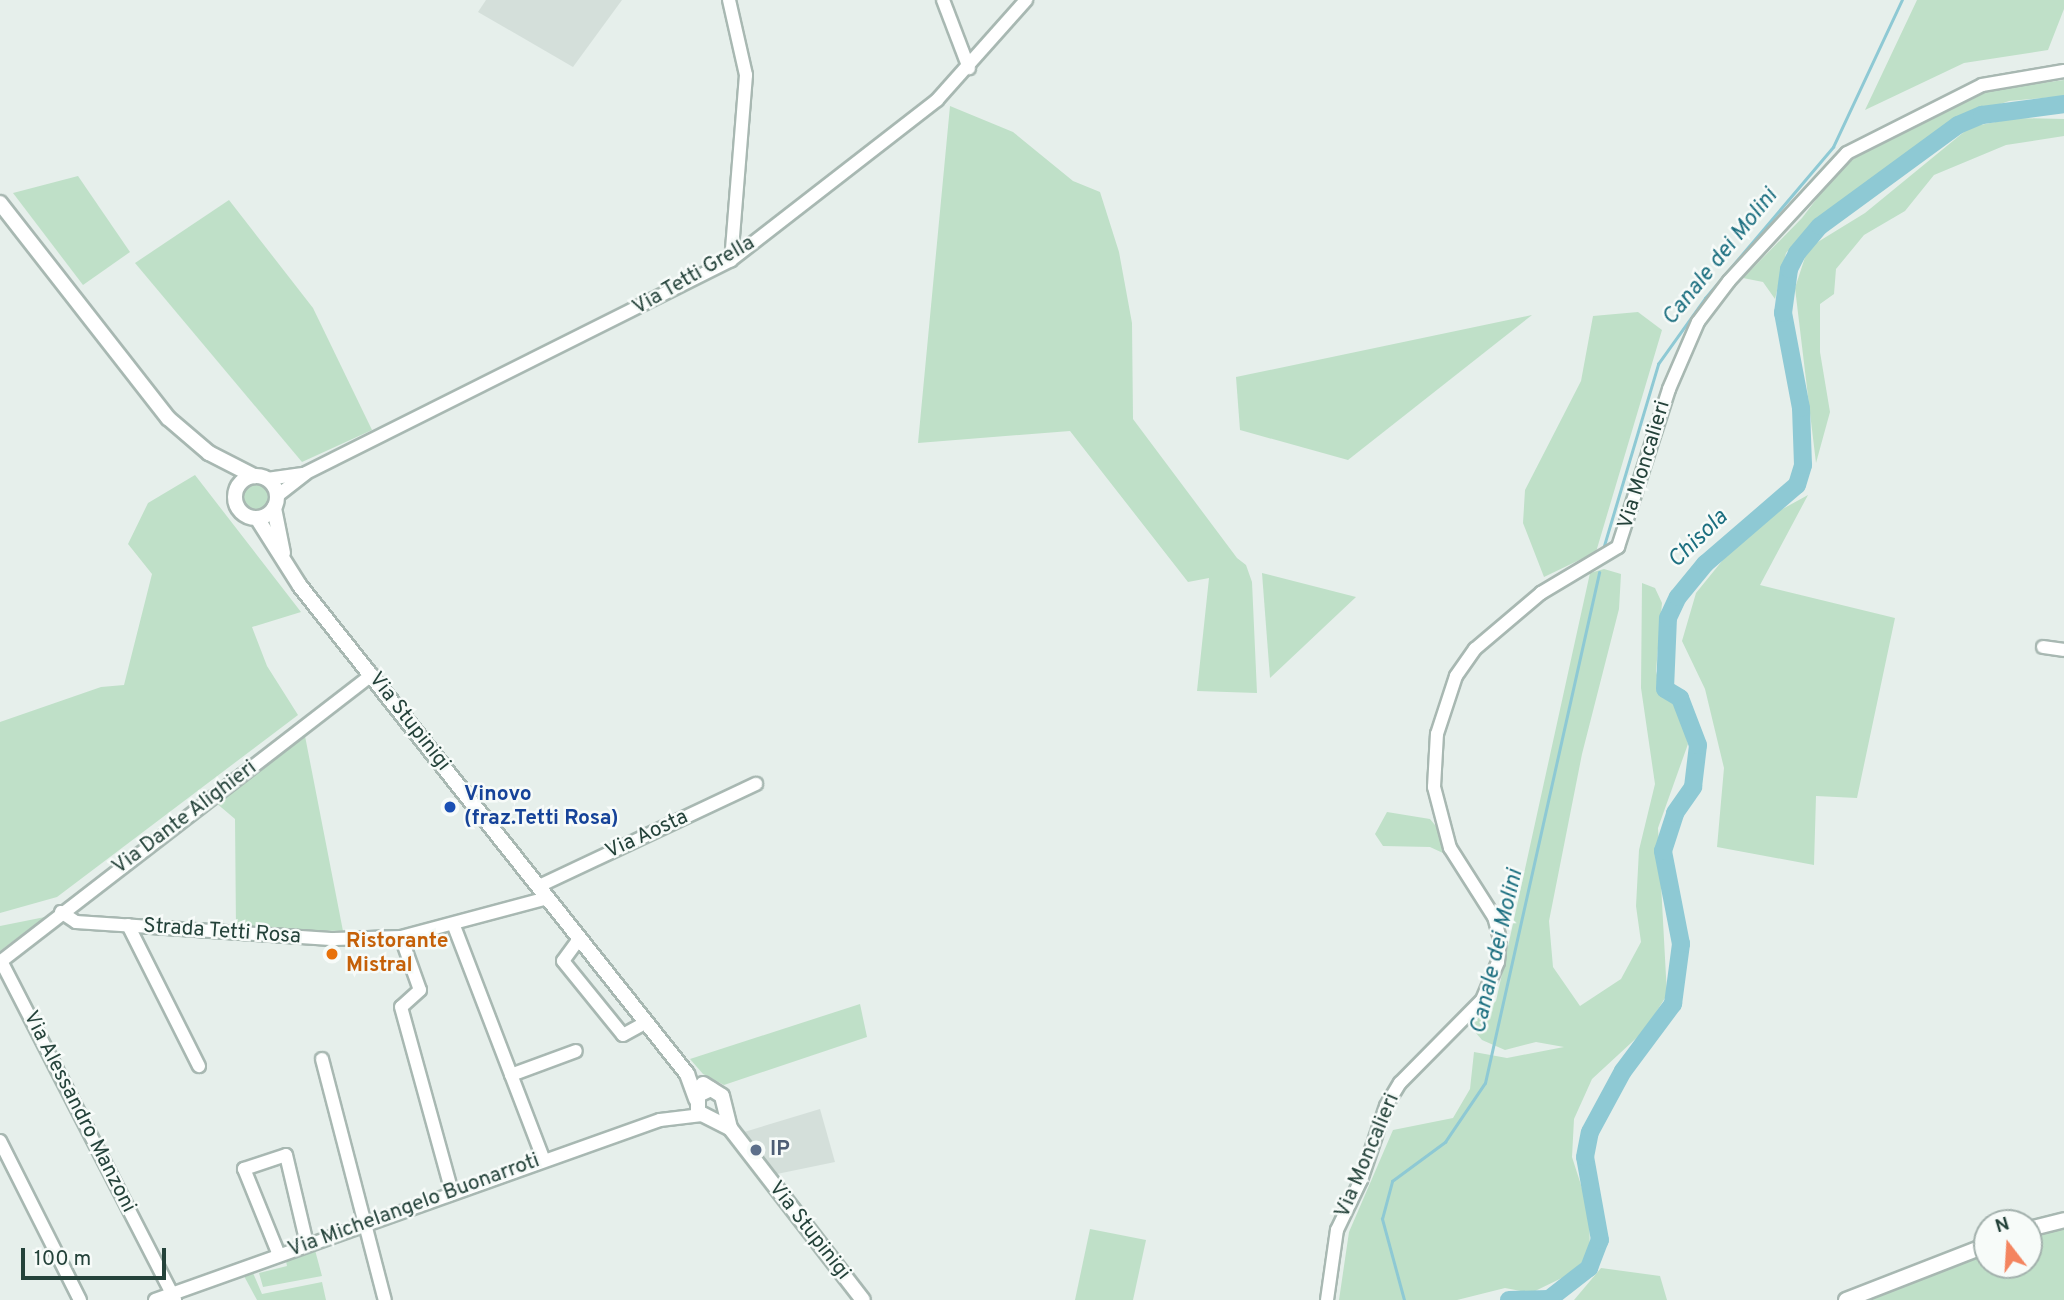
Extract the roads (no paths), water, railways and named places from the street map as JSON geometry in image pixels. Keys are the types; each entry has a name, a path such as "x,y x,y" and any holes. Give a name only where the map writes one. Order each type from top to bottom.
{"street":[{"path":"729,0 746,75 731,260"},
{"path":"943,0 969,68"},
{"name":"Via Tetti Grella","path":"276,502 306,473 731,260 927,109 969,68 1026,0"},
{"name":"Via Moncalieri","path":"1327,1300 1337,1230 1361,1180 1386,1105 1400,1083 1482,1000 1498,962 1500,939 1493,917 1450,848 1434,787 1437,734 1456,676 1475,649 1541,593 1618,547 1669,388 1698,323 1736,273 1847,153 1982,85 2064,71"},
{"name":"Via Stupinigi","path":"0,203 160,408 209,453 244,514 257,518 290,571 687,1074 701,1109 730,1128 863,1300"},
{"name":"Via Stupinigi","path":"209,453 260,478 276,502 290,571"},
{"name":"Via Tetti Grella","path":"260,478 306,473"},
{"path":"235,495 241,482 260,478"},
{"path":"257,518 276,502"},
{"path":"2043,647 2064,650"},
{"name":"Via Dante Alighieri","path":"1,961 61,912 372,676"},
{"name":"Via Aosta","path":"543,892 756,784"},
{"name":"Strada Tetti Rosa","path":"61,912 76,922 155,928 334,939 401,937 454,926 543,892"},
{"path":"128,925 200,1066"},
{"path":"454,926 544,1160"},
{"path":"401,937 420,990 401,1007 452,1192"},
{"path":"579,939 563,961 623,1035 645,1023"},
{"name":"Via Alessandro Manzoni","path":"1,961 174,1297"},
{"path":"511,1075 576,1051"},
{"path":"322,1059 385,1300"},
{"name":"Via Stupinigi","path":"687,1074 719,1092 730,1128"},
{"path":"701,1109 711,1089"},
{"path":"701,1109 724,1105"},
{"name":"Via Michelangelo Buonarroti","path":"155,1300 174,1297 307,1244 452,1192 701,1109"},
{"path":"0,1141 80,1300"},
{"path":"279,1255 244,1169 286,1154 307,1244"},
{"path":"2043,1225 2064,1220"},
{"path":"1846,1300 1973,1250"}],"waterway":[{"name":"Canale dei Molini","path":"1603,549 1658,364 1705,298 1833,147 1902,0"},
{"name":"Chisola","path":"1509,1300 1549,1299 1589,1268 1600,1240 1585,1157 1590,1132 1623,1071 1673,1004 1681,944 1663,851 1675,813 1693,787 1698,745 1680,698 1665,689 1668,618 1678,597 1705,564 1797,485 1803,465 1801,408 1783,313 1789,269 1797,253 1820,226 1958,125 1982,115 2064,104"},
{"name":"Canale dei Molini","path":"1404,1300 1382,1219 1392,1181 1445,1142 1485,1083 1599,573"}],"place":[{"name":"Vinovo (fraz.Tetti Rosa)","path":"450,807"},
{"name":"Ristorante Mistral","path":"332,954"},
{"name":"IP","path":"756,1150"}]}
